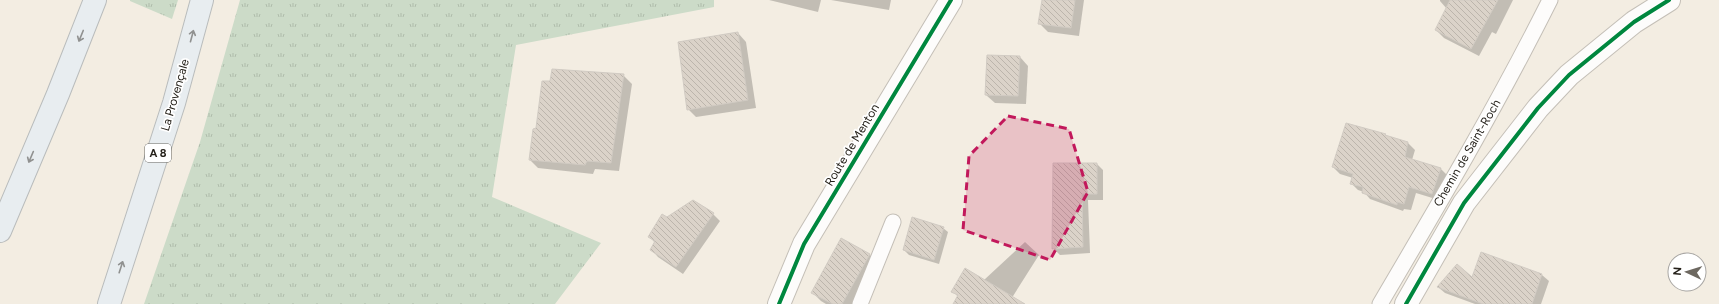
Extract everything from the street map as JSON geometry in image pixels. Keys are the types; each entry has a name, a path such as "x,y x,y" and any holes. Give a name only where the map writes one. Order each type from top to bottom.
{"highway":[{"path":"0,231 58,94 95,0"},
{"name":"La Provençale","path":"109,304 174,103 202,0"}],"street":[{"name":"Route de Menton","path":"779,304 804,244 950,0"},
{"path":"1406,304 1464,203 1538,108 1569,74 1634,22 1670,0"}],"lane":[{"name":"Chemin de Saint-Roch","path":"1380,304 1504,87 1550,0"},
{"path":"860,304 893,222"}],"highlighted area":[{"path":"1008,116 1069,129 1088,192 1050,260 963,230 969,156"}],"green space":[{"path":"130,0 178,0 172,19"},
{"path":"240,0 714,0 714,7 516,45 492,197 601,243 555,304 144,304 200,142"}],"building":[{"path":"1042,0 1075,0 1071,28 1038,24"},
{"path":"1450,0 1498,0 1471,49 1435,30"},
{"path":"738,32 748,100 687,110 678,42"},
{"path":"987,55 1020,56 1018,96 985,95"},
{"path":"552,69 624,74 611,163 587,161 585,165 529,160 533,129 536,128 542,81 550,81"},
{"path":"1346,123 1386,134 1385,135 1408,142 1405,157 1441,168 1432,194 1409,187 1404,204 1397,202 1397,205 1362,193 1363,187 1350,184 1353,174 1332,167"},
{"path":"1053,163 1097,163 1097,194 1082,194 1083,247 1052,249"},
{"path":"693,200 714,213 676,267 650,250 655,241 648,237 662,214 667,217"},
{"path":"912,217 944,227 934,260 903,250"},
{"path":"841,238 870,254 842,304 833,304 811,293"},
{"path":"1481,252 1542,274 1532,304 1483,304 1437,287 1457,264 1472,277"},
{"path":"965,268 1025,304 953,304 958,295 951,292"}],"cycle path":[{"path":"779,304 804,244 951,0"},
{"path":"1406,304 1464,203 1538,108 1569,75 1634,22 1669,0"}]}
